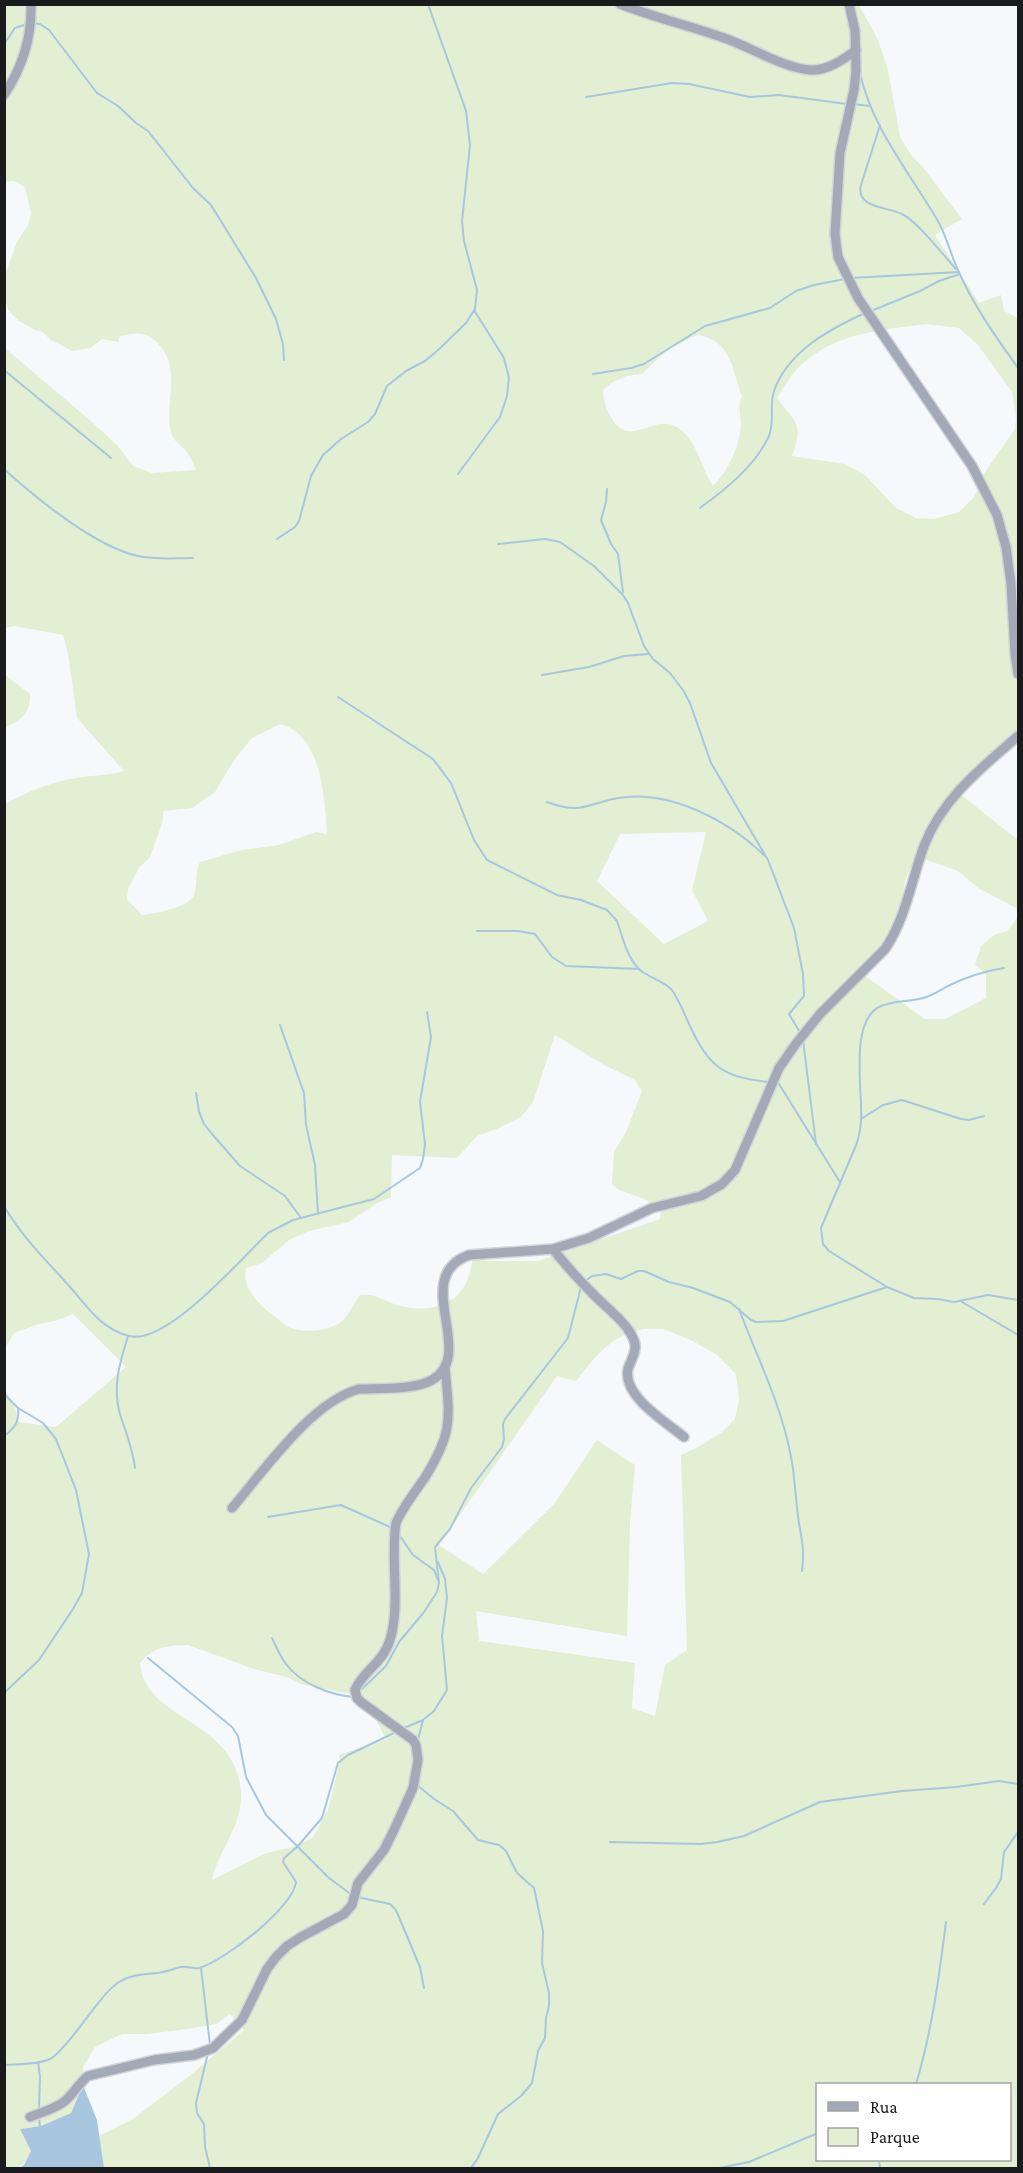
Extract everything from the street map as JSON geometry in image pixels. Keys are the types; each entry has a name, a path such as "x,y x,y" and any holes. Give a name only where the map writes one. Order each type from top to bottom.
{"street":[{"path":"4,96 29,39 31,4"},
{"path":"620,4 687,24 787,64 809,70 829,66 856,50"},
{"path":"849,4 855,31 856,50 854,90 840,153 834,234 838,257 858,298 972,466 997,515 1006,547 1010,575 1018,675"},
{"path":"30,2117 65,2101 88,2076 154,2060 194,2055 213,2048 242,2020 267,1969 286,1946 334,1921 349,1910 358,1883 384,1850 413,1788 418,1752 413,1740 361,1702 355,1690 377,1664 389,1642 394,1611 396,1522 444,1444 448,1428 450,1412 445,1368 449,1352 443,1294 444,1281 452,1264 470,1255 553,1249 589,1238 652,1208 701,1196 728,1178 739,1162 779,1068 820,1014 885,949 895,933 925,845 942,812 951,799 984,766 1018,736"},
{"path":"553,1249 577,1279 625,1326 635,1340 636,1348 628,1371 631,1391 684,1437"},
{"path":"232,1508 291,1439 324,1406 342,1395 359,1389 418,1385 430,1382 445,1368"}],"green space":[{"path":"5,5 859,5 878,40 888,70 900,137 911,155 962,219 935,235 979,303 1001,295 1004,311 1018,318 1018,740 960,794 1018,840 1018,909 978,888 958,871 924,859 913,866 908,873 898,922 861,973 925,1019 945,1019 986,998 986,975 975,964 981,946 994,935 1007,931 1018,917 1018,2168 104,2168 99,2136 133,2119 244,2030 230,2014 216,2024 147,2034 122,2034 95,2047 83,2067 83,2085 71,2113 41,2126 21,2129 31,2151 22,2166 5,2168 4,1388 14,1404 19,1422 56,1427 126,1367 73,1314 14,1333 5,1348 5,804 58,782 124,771 77,718 68,653 63,635 15,626 5,628 5,348 117,445 133,466 152,473 196,470 188,454 171,432 169,421 170,367 161,347 152,338 143,334 120,336 118,342 102,339 90,348 72,351 51,340 41,331 19,321 8,310 5,297 5,275 17,242 28,225 31,213 25,187 14,181 5,182","holes":["926,324 959,328 978,345 1012,392 1016,419 1015,429 987,469 974,497 959,512 934,519 916,518 896,508 865,475 845,464 792,456 798,430 793,419 777,398 799,367 827,347 842,340 875,331","697,335 708,338 724,349 732,366 742,397 739,407 741,425 732,458 724,473 713,486 694,446 684,432 668,424 626,431 618,426 607,410 603,390 613,382 627,376 642,374 666,351","280,724 294,730 305,741 313,754 318,770 325,804 327,834 316,832 279,845 242,850 200,862 195,891 191,899 171,909 142,915 127,899 128,889 139,868 150,857 163,821 163,811 192,808 215,792 234,760 252,738","706,832 692,890 708,921 664,944 597,881 620,834","555,1035 604,1065 635,1080 642,1091 626,1132 614,1152 612,1184 619,1190 644,1199 661,1210 660,1219 538,1261 486,1261 473,1255 469,1275 462,1289 444,1304 434,1307 410,1308 372,1295 360,1295 341,1322 324,1329 296,1330 288,1327 260,1304 250,1291 245,1276 246,1268 262,1263 289,1240 309,1231 349,1222 377,1203 391,1197 392,1155 457,1158 477,1136 521,1117 533,1102","644,1329 663,1329 691,1340 717,1355 736,1374 739,1398 735,1419 721,1433 681,1455 687,1650 665,1665 655,1716 632,1708 635,1663 479,1641 476,1611 627,1636 630,1522 635,1465 597,1440 554,1504 483,1574 439,1545 557,1376 576,1381 605,1348 632,1332","188,1645 254,1669 287,1677 301,1684 364,1697 386,1739 339,1755 340,1761 328,1810 313,1837 293,1847 266,1853 212,1880 240,1810 241,1799 237,1772 226,1752 211,1736 158,1699 146,1683 140,1663 150,1653 161,1648"]},
{"path":"4,674 30,694 27,711 17,721 6,727 4,727"}],"water":[{"path":"83,2085 97,2120 104,2168 19,2168 24,2165 31,2151 20,2129 41,2126 71,2113"}],"waterway":[{"path":"277,539 295,527 299,521 311,476 323,455 341,439 368,422 375,414 387,386 437,351 466,323 475,309 477,290 464,241 462,221 470,145 466,111 428,4"},
{"path":"33,23 40,24 49,30 97,93 118,106 148,131 193,188 211,205 256,278 276,319 283,344 284,360"},
{"path":"4,44 15,28 27,24"},
{"path":"860,73 873,113 883,132 939,223 971,296 993,333 1018,368"},
{"path":"586,97 672,83 689,84 750,97 779,95 847,104"},
{"path":"852,104 870,106"},
{"path":"880,125 860,193 874,206 908,218 923,231 956,269"},
{"path":"851,278 959,272"},
{"path":"871,311 960,274"},
{"path":"593,374 644,364 705,326 770,308 796,291 845,279"},
{"path":"458,474 500,417 507,396 509,378 504,358 474,310"},
{"path":"700,508 739,476 763,447 771,430 774,391 789,364 825,334 865,313"},
{"path":"4,370 111,458"},
{"path":"4,469 50,507 104,543 138,556 193,558"},
{"path":"607,489 601,520 618,554 623,592"},
{"path":"498,544 545,539 560,542 594,566 623,595 644,646 653,659 670,673 683,690 690,703 711,763 768,860 794,928 803,974 804,996 789,1014 801,1034"},
{"path":"542,675 589,667 624,656 648,654"},
{"path":"338,697 433,759 451,783 474,840 487,860 557,895 581,900 607,910 617,921 627,950 638,969 672,990 696,1039 711,1060 728,1073 769,1082"},
{"path":"547,802 576,808 618,798 638,796 658,798 698,810 734,831 765,856"},
{"path":"477,931 518,931 535,934 552,957 566,966 639,969"},
{"path":"1004,968 969,977 926,997 884,1005 870,1015 864,1027 861,1042 861,1120 857,1143 821,1228 823,1244 829,1251 887,1287 914,1298 954,1302 988,1295 1018,1300"},
{"path":"4,1206 35,1248 103,1323 129,1336 145,1335 163,1328 203,1298 268,1233 293,1220 374,1199 420,1168 425,1144 420,1102 431,1037 427,1012"},
{"path":"280,1025 304,1093 306,1125 315,1165 318,1214"},
{"path":"803,1040 816,1144"},
{"path":"775,1082 779,1084 840,1182"},
{"path":"196,1093 199,1112 204,1124 212,1134 240,1166 285,1196 301,1218"},
{"path":"861,1119 883,1105 902,1100 961,1119 969,1120 984,1116"},
{"path":"584,1282 592,1276 606,1274 621,1279 638,1271 644,1271 669,1282 730,1302 756,1322 783,1321 887,1287"},
{"path":"358,1693 386,1666 399,1642 437,1592 439,1583 435,1547 450,1529 471,1488 502,1447 505,1419 568,1338 581,1287"},
{"path":"962,1302 1018,1335"},
{"path":"739,1309 786,1433 793,1468 802,1543 802,1571"},
{"path":"128,1336 120,1365 117,1394 120,1414 135,1468"},
{"path":"4,1394 18,1408 43,1423 56,1439 76,1490 89,1554 82,1593 73,1609 39,1660 4,1693"},
{"path":"4,1436 16,1424 18,1408"},
{"path":"268,1517 341,1505 392,1528"},
{"path":"398,1533 413,1555 434,1570 438,1580"},
{"path":"404,1728 423,1720 434,1711 447,1690 442,1636 447,1598 445,1579 438,1562"},
{"path":"272,1638 284,1661 292,1671 308,1683 335,1694 354,1697"},
{"path":"148,1658 232,1727 238,1736 246,1777 266,1815 329,1878 352,1895"},
{"path":"418,1740 423,1720"},
{"path":"297,1847 322,1818 338,1763 348,1755 396,1732"},
{"path":"610,1842 701,1844 717,1842 744,1836 820,1802 999,1781 1018,1784"},
{"path":"416,1784 453,1811 478,1840 499,1845 506,1851 517,1873 534,1888 543,1931 542,1963 549,1993 549,2006 545,2038 538,2051 532,2083 521,2096 498,2114 471,2168"},
{"path":"984,1904 1001,1879 1004,1852 1018,1832"},
{"path":"4,2065 33,2063 52,2058 106,1994 124,1979 181,1967 199,1968 240,1945 271,1919 292,1893 296,1882 283,1862 284,1858 297,1847"},
{"path":"357,1897 390,1904 396,1910 420,1967 424,1988"},
{"path":"916,2083 931,2024 946,1922"},
{"path":"201,1968 210,2045"},
{"path":"208,2053 196,2103 197,2113 204,2124 205,2147 210,2168"},
{"path":"38,2062 39,2110"},
{"path":"39,2116 40,2128"},
{"path":"719,2168 749,2162 816,2134"},
{"path":"879,2161 880,2168"},
{"path":"624,2168 662,2168"}]}
